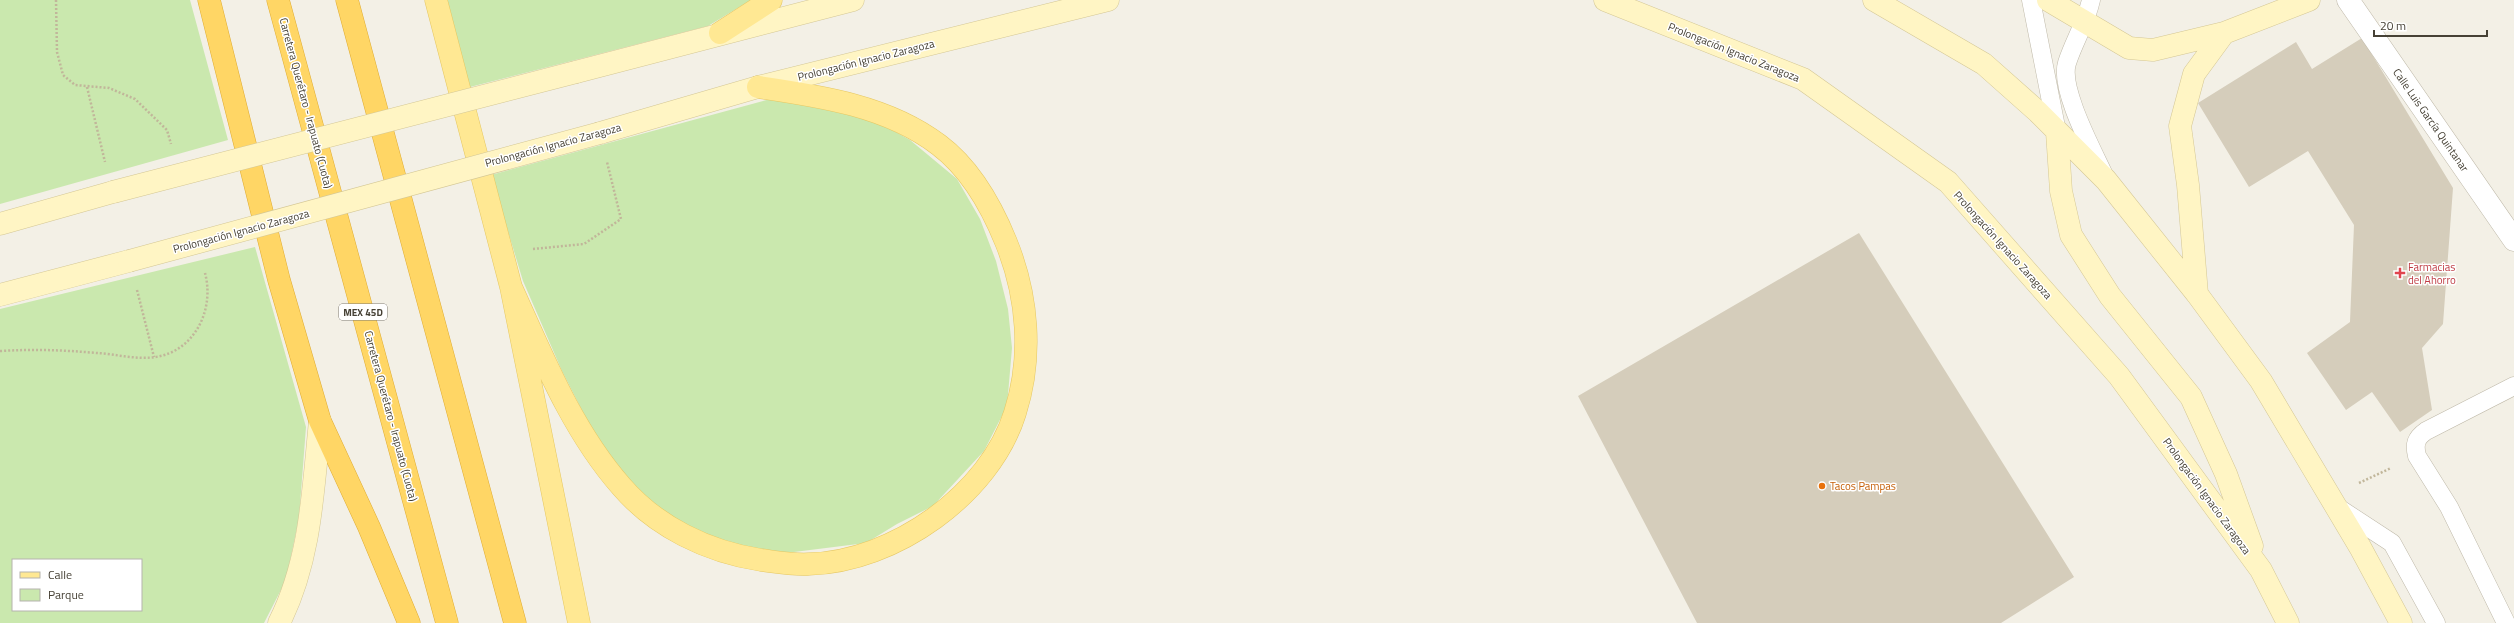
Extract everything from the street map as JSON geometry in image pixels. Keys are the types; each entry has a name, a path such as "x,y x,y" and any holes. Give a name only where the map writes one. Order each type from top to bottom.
{"highway":[{"path":"209,0 279,280 320,421 369,526 409,623"},
{"name":"Carretera Querétaro - Irapuato (Cuota)","path":"278,0 447,623"},
{"path":"347,0 515,623"}],"main road":[{"path":"436,0 511,287 579,623"},
{"path":"720,33 771,0"},
{"path":"0,224 113,192 576,72 720,33 853,0"},
{"name":"Prolongación Ignacio Zaragoza","path":"0,295 600,133 758,87 1108,0"},
{"name":"Prolongación Ignacio Zaragoza","path":"1605,0 1803,79 1948,182 2119,376 2261,570 2288,623"},
{"path":"1874,0 1984,64 2038,112 2056,132 2106,180 2197,294 2261,381 2332,501 2401,623"},
{"path":"2048,0 2129,48 2153,50 2224,33 2309,0"},
{"path":"2197,294 2188,185 2180,126 2194,74 2224,33"},
{"path":"511,287 549,370 578,426 601,462 621,487 674,531 725,552 779,562 809,564 837,561 868,553 929,524 982,473 1002,442 1015,414 1024,375 1027,339 1015,264 1000,226 985,198 963,166 938,144 905,124 875,112 806,94 758,87"},
{"path":"2056,132 2061,191 2071,235 2110,296 2191,397 2226,474 2261,570"},
{"path":"279,623 295,587 304,558 312,505 320,421"}],"street":[{"name":"Calle Luis García Quintanar","path":"2348,0 2514,240"}],"lane":[{"path":"2031,0 2056,132"},
{"path":"2091,0 2086,22 2067,65 2067,85 2083,129 2106,180"},
{"path":"2506,623 2448,507 2417,456 2415,443 2420,436 2514,386"},
{"path":"2332,501 2392,543 2436,623"}],"path":[{"path":"56,0 57,52 63,75 74,85 87,87 113,192"},
{"path":"494,223 533,250 584,244 621,219 600,133"},
{"path":"129,261 154,358"},
{"path":"0,351 46,348 154,358 180,350 196,333 204,315 208,284"},
{"path":"2332,501 2417,456"}],"green space":[{"path":"0,0 190,0 228,140 0,204"},
{"path":"446,0 751,0 708,26 470,87"},
{"path":"770,99 842,102 910,140 957,179 980,219 996,261 1008,309 1012,348 1007,406 984,451 933,506 897,524 866,543 786,553 724,543 645,508 592,430 562,371 523,281 491,175"},
{"path":"255,247 306,427 299,518 286,580 264,623 0,623 0,309"}],"building":[{"name":"Farmacias del Ahorro","path":"2362,38 2453,188 2443,324 2422,348 2432,410 2400,432 2372,392 2346,410 2307,353 2350,322 2354,225 2308,151 2249,187 2198,103 2296,42 2312,69"},
{"name":"Tacos Pampas","path":"1859,233 2074,577 2001,623 1697,623 1578,396"}],"place":[{"name":"Farmacias del Ahorro","path":"2400,273"},
{"name":"Tacos Pampas","path":"1822,486"}]}
